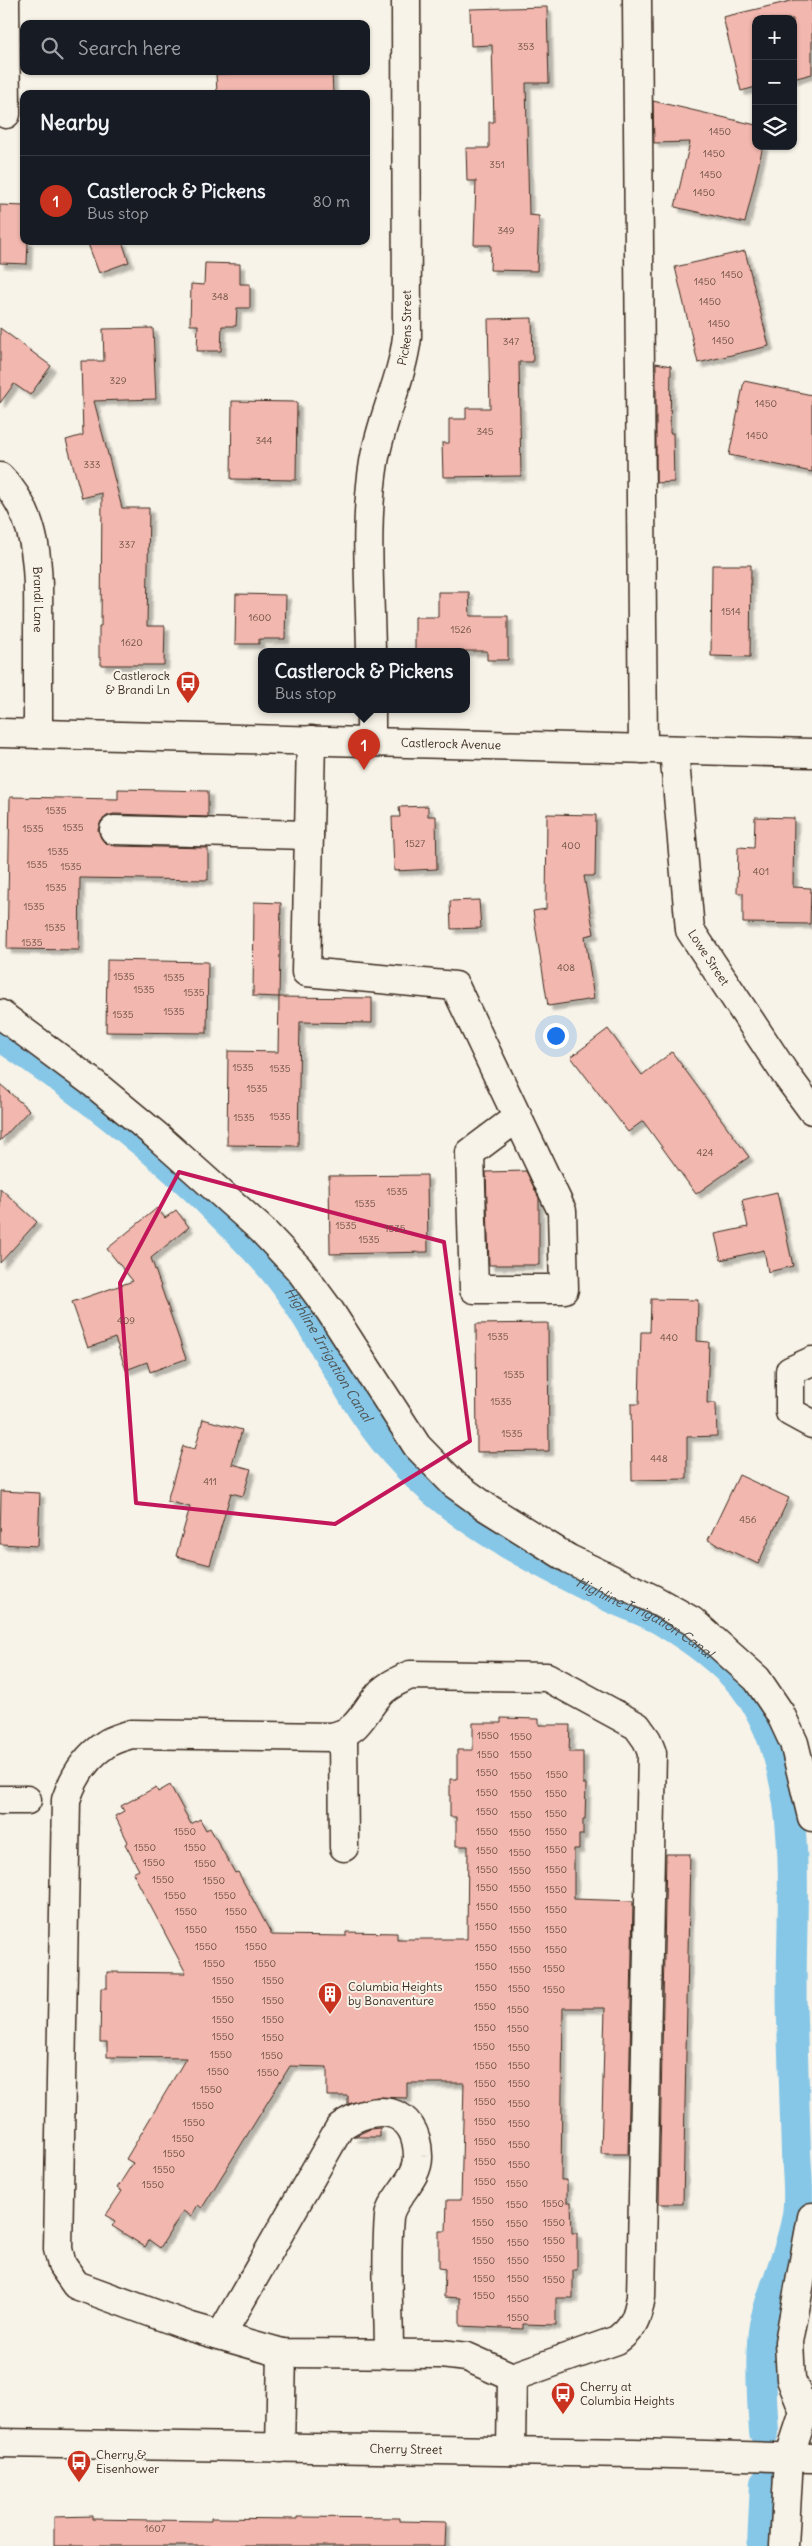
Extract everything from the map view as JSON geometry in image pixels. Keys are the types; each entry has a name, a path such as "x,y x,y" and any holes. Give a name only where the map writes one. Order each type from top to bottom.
{"street":[{"path":"5,0 6,114"},
{"name":"Pickens Street","path":"371,648 370,500 374,461 405,356 408,338 406,0"},
{"path":"636,0 643,749"},
{"name":"Brandi Lane","path":"0,478 17,498 28,518 36,546 38,575 38,734"},
{"path":"371,713 371,742"},
{"name":"Castlerock Avenue","path":"0,733 812,753"},
{"path":"311,740 306,972 455,986 518,1117 562,1211 564,1289 474,1289 470,1153 518,1117"},
{"name":"Lowe Street","path":"674,750 690,930 809,1101"},
{"path":"114,830 309,835"},
{"path":"0,1014 93,1083 157,1136 262,1230 299,1269 330,1311 417,1446 454,1484 486,1507 569,1559 645,1595 692,1621 756,1679 780,1712 794,1743 812,1818"},
{"path":"812,1362 790,1371 790,1412 812,1424"},
{"path":"410,1675 547,1677 637,1726 647,1740 652,1753 641,2297 638,2315 630,2330 617,2340 512,2377 467,2358 441,2354 282,2353 190,2327 76,2285 62,2265 58,2249 66,1800 71,1783 84,1764 106,1743 132,1734 331,1737 343,1735 359,1723 377,1696 392,1683 410,1675"},
{"path":"343,1735 344,1847"},
{"path":"0,1800 27,1800"},
{"path":"221,2335 340,2127 354,2116 370,2112 392,2113 401,2117 412,2128 417,2142 419,2158 416,2171 389,2214 389,2354"},
{"path":"784,2546 800,2458 804,2412 791,2379 789,2342 812,2217"},
{"path":"280,2448 282,2353"},
{"path":"511,2451 512,2377"},
{"name":"Cherry Street","path":"0,2443 511,2451 800,2458"}],"highlighted area":[{"path":"179,1172 444,1242 470,1441 335,1524 136,1503 120,1283"}],"building":[{"path":"795,0 812,0 812,74 797,78 797,15 752,15 752,88 741,91 723,17"},
{"path":"547,7 549,83 526,83 529,215 539,216 537,271 490,270 491,245 474,245 476,181 467,181 466,148 489,148 489,122 494,122 492,45 471,46 470,9"},
{"path":"216,75 332,75 333,90 217,90"},
{"path":"653,101 752,124 752,150 762,150 745,223 675,207 690,142 654,143"},
{"path":"0,205 20,206 20,245 28,245 27,264 0,263"},
{"path":"88,245 123,245 129,262 99,273"},
{"path":"745,251 769,346 698,363 675,267"},
{"path":"205,263 240,264 240,284 250,284 250,308 237,308 236,326 222,326 221,351 197,351 198,325 190,325 191,284 204,285"},
{"path":"532,318 533,362 519,362 521,476 443,477 442,443 449,443 449,419 466,419 466,408 490,408 488,319"},
{"path":"0,328 51,366 30,395 14,384 0,403"},
{"path":"153,328 156,399 94,401 122,508 149,508 147,626 165,626 164,665 101,665 101,658 99,658 99,626 101,626 102,493 82,498 66,440 83,435 81,361 104,361 103,329"},
{"path":"656,363 671,366 670,433 673,433 674,482 656,483"},
{"path":"744,381 812,395 812,472 729,455"},
{"path":"232,401 297,402 296,480 231,479"},
{"path":"712,565 751,565 750,657 711,656"},
{"path":"438,592 469,592 470,616 508,616 508,660 487,660 487,651 470,651 470,648 415,648 415,617 438,617"},
{"path":"236,594 286,595 285,639 259,639 259,644 235,644"},
{"path":"118,789 208,791 208,817 114,814 107,816 101,821 98,830 105,843 114,846 208,848 208,880 80,878 79,950 7,949 10,797 118,799"},
{"path":"428,806 428,816 436,816 437,869 394,871 392,817 400,817 399,807"},
{"path":"547,814 596,815 595,876 584,876 594,934 585,936 594,999 548,1006 533,911 546,909"},
{"path":"755,817 794,818 793,887 811,888 810,924 743,923 743,893 737,893 738,847 754,848"},
{"path":"479,900 481,928 451,929 450,901"},
{"path":"254,902 281,903 279,997 253,996"},
{"path":"107,960 208,962 207,1033 106,1032"},
{"path":"279,997 372,998 372,1023 300,1022 298,1146 227,1145 228,1051 278,1052"},
{"path":"608,1029 642,1075 672,1052 749,1157 696,1194 643,1121 628,1132 571,1057"},
{"path":"0,1084 29,1110 0,1141"},
{"path":"526,1171 539,1198 539,1265 489,1265 486,1172"},
{"path":"427,1175 428,1252 330,1254 329,1176"},
{"path":"0,1188 37,1222 0,1263"},
{"path":"777,1192 793,1266 768,1272 764,1250 721,1260 715,1234 748,1227 742,1200"},
{"path":"157,1208 165,1218 176,1210 189,1227 151,1258 186,1359 150,1372 147,1362 126,1370 115,1338 88,1348 72,1302 133,1281 107,1249"},
{"path":"651,1299 698,1300 697,1341 709,1342 707,1403 716,1403 717,1436 687,1437 687,1479 632,1480 631,1404 639,1404 641,1332 650,1332"},
{"path":"548,1323 549,1451 477,1452 476,1324"},
{"path":"203,1419 242,1430 232,1464 251,1469 243,1496 231,1493 210,1565 176,1556 190,1507 167,1501 183,1446 195,1449"},
{"path":"739,1475 789,1498 758,1564 708,1540"},
{"path":"1,1491 40,1493 38,1546 0,1544"},
{"name":"Columbia Heights by Bonaventure","path":"501,1718 539,1719 539,1725 570,1725 569,1752 583,1752 583,1784 586,1784 583,1835 579,1835 579,1849 574,1849 574,1899 633,1901 628,2154 601,2154 605,2008 563,2008 561,2180 567,2180 567,2202 571,2202 572,2233 577,2233 577,2270 573,2270 573,2298 556,2298 556,2325 523,2324 523,2329 460,2326 460,2298 444,2297 445,2269 439,2268 439,2231 446,2231 447,2200 461,2200 464,2083 407,2083 407,2098 377,2097 348,2104 348,2096 327,2096 327,2067 290,2066 202,2208 198,2205 191,2216 183,2211 160,2248 149,2240 145,2247 112,2226 116,2221 106,2215 122,2191 117,2188 133,2163 126,2159 186,2058 107,2057 107,2042 100,2042 101,1988 107,1988 107,1972 186,1973 133,1873 139,1870 125,1844 128,1842 115,1816 124,1811 121,1806 156,1787 158,1792 170,1785 191,1824 200,1819 206,1830 210,1828 235,1873 238,1872 272,1935 346,1936 346,1932 397,1933 397,1939 467,1939 468,1846 456,1846 456,1817 450,1817 450,1779 457,1779 457,1750 473,1750 473,1723 501,1723"},
{"path":"666,1854 690,1854 683,2204 659,2204"},
{"path":"380,2128 380,2137 353,2137 370,2129"},
{"path":"92,2516 92,2519 211,2521 211,2518 400,2518 400,2521 446,2522 445,2546 54,2546 54,2517"}],"waterway":[{"name":"Highline Irrigation Canal","path":"0,1036 60,1078 146,1145 201,1194 252,1246 291,1293 372,1424 387,1444 425,1484 472,1521 497,1537 611,1598 652,1615 687,1637 735,1676 743,1685 765,1721 779,1760 788,1802 792,1846 792,2020 798,2207 794,2229 767,2311 762,2336 761,2363 764,2432"},
{"name":"Highline Irrigation Canal","path":"762,2546 765,2483"}],"place":[{"name":"Castlerock & Brandi Ln","path":"188,704"},
{"name":"Castlerock & Pickens","path":"364,770"},
{"name":"Columbia Heights by Bonaventure","path":"330,2015"},
{"name":"Cherry at Columbia Heights","path":"563,2415"},
{"name":"Cherry & Eisenhower","path":"79,2483"}]}
